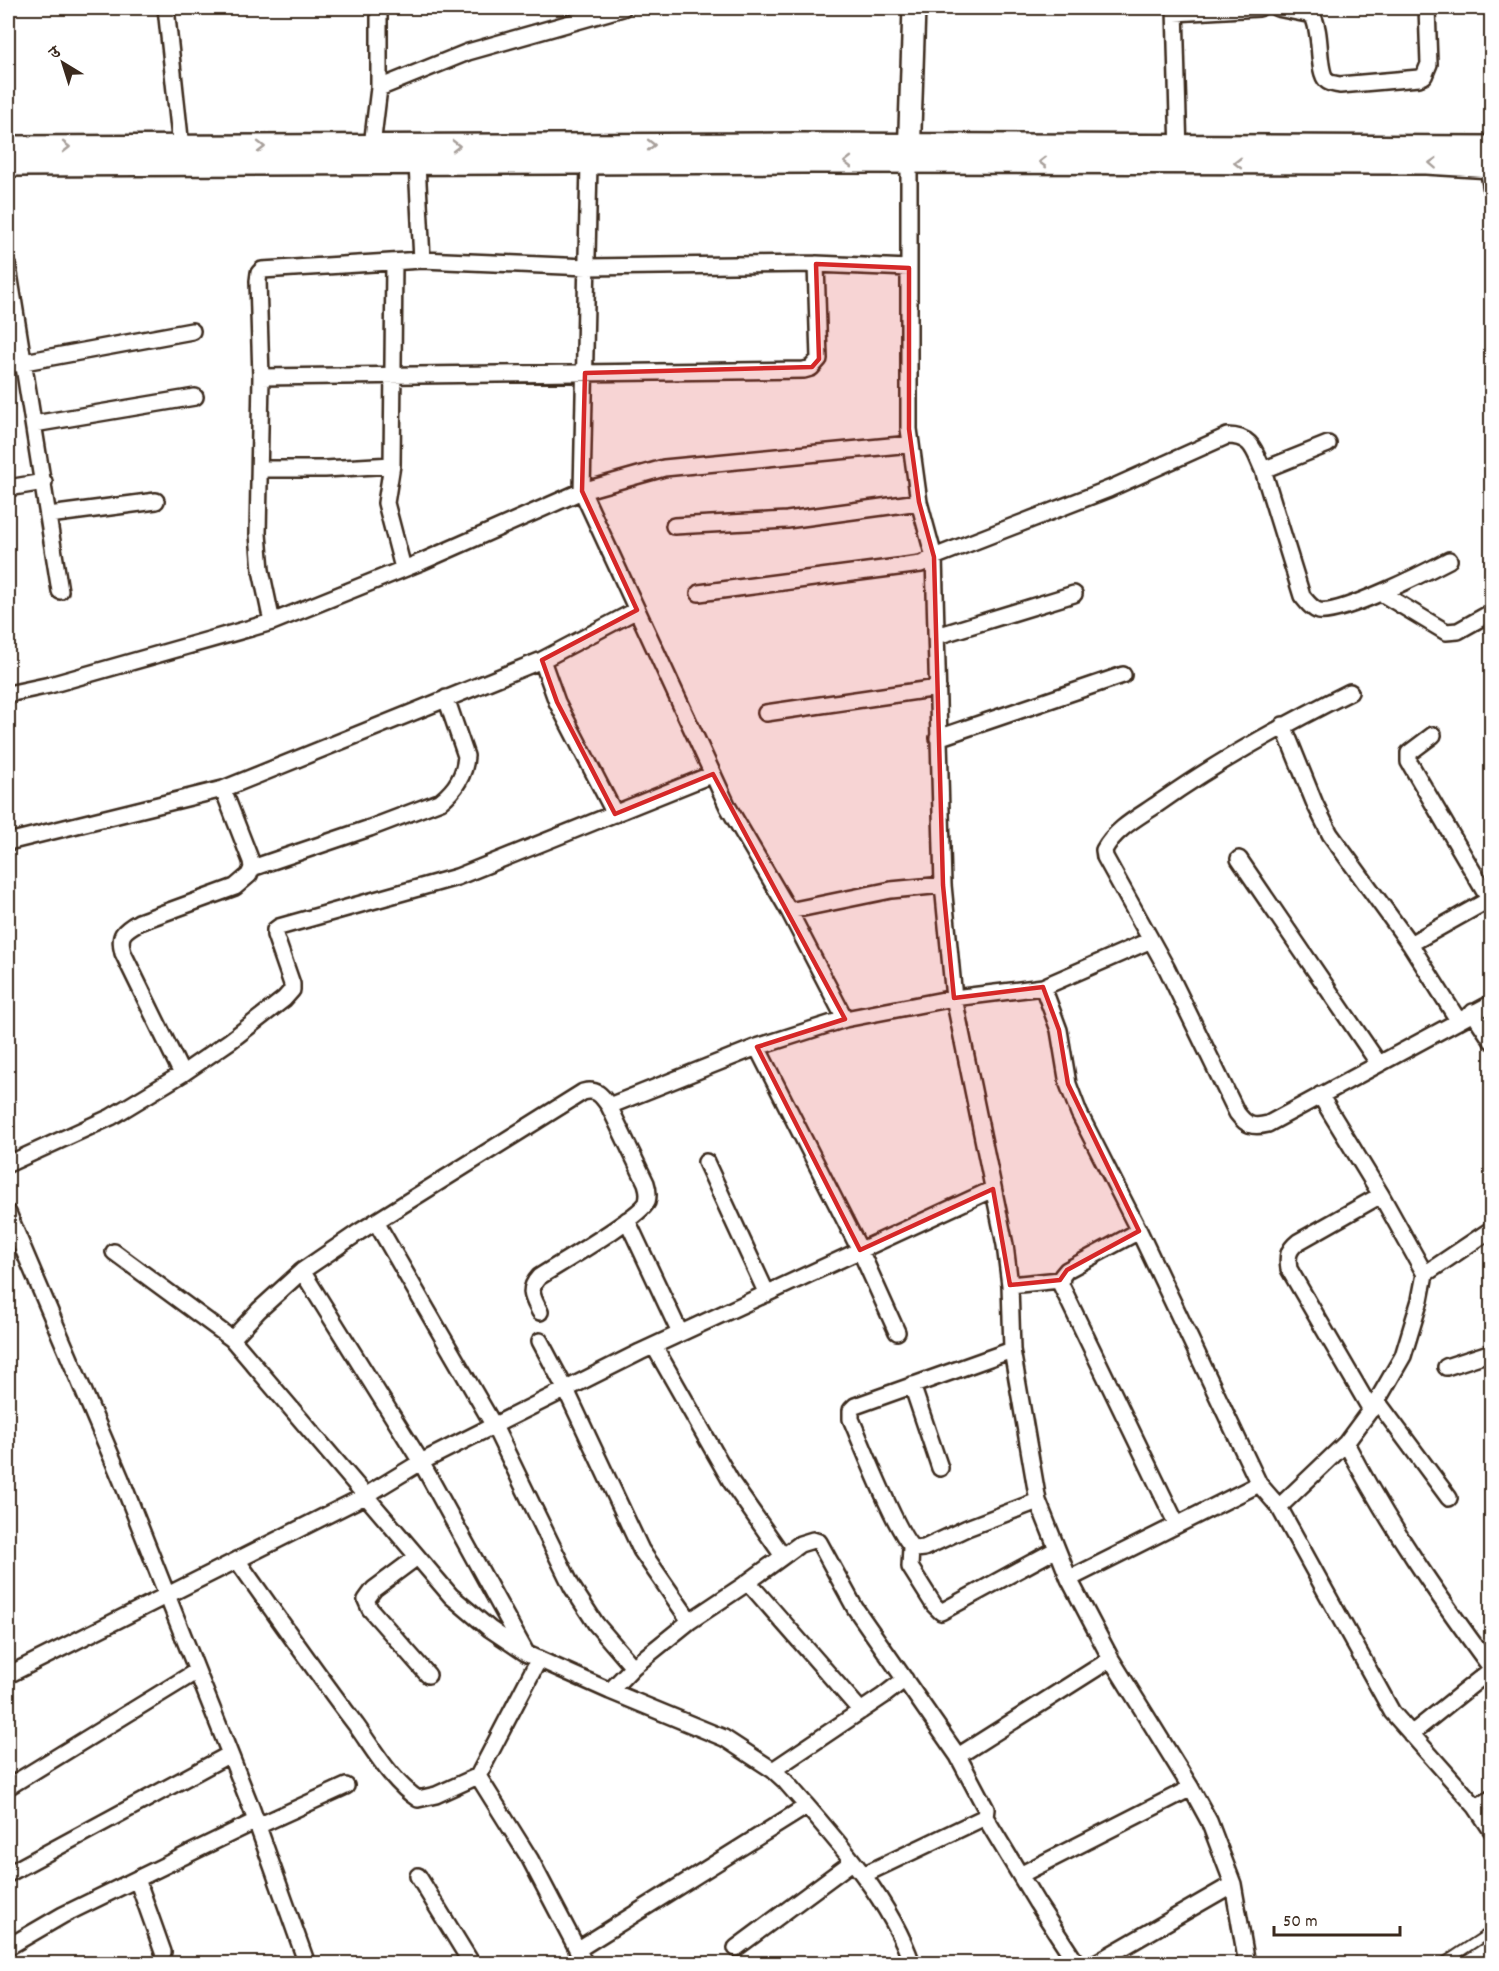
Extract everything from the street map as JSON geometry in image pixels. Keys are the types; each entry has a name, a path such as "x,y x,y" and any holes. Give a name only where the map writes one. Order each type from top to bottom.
{"main road":[{"path":"910,153 914,8"},
{"path":"8,147 372,146 1179,154 1490,160"},
{"path":"8,165 589,163 910,153"}],"street":[{"path":"166,8 181,147"},
{"path":"372,146 379,88 379,8"},
{"path":"379,88 468,52 623,8"},
{"path":"1179,154 1175,10 1259,8"},
{"path":"1278,8 1312,15 1318,30 1322,72 1325,80 1340,85 1424,76 1429,64 1426,8"},
{"path":"910,153 909,429 919,502 934,557 938,636 938,738 943,885 954,998 1005,1245 1010,1285 1012,1350 1038,1501 1069,1579 1110,1659 1191,1788 1209,1821 1233,1884 1247,1964"},
{"path":"1490,160 1491,191"},
{"path":"589,163 582,491 729,807 789,911 845,1018"},
{"path":"417,164 422,260"},
{"path":"272,622 261,570 258,534 261,377 258,281 260,272 263,270 422,260 587,267 816,264 909,268"},
{"path":"394,262 392,465 387,503 403,568"},
{"path":"261,377 804,370 811,368 819,359 816,264"},
{"path":"8,267 15,363 34,424 60,591"},
{"path":"15,363 192,331"},
{"path":"34,424 195,397"},
{"path":"699,593 921,564 1109,489 1227,436 1238,436 1247,440 1263,470 1302,596 1317,610 1328,611 1381,593 1449,560"},
{"path":"8,694 50,685 272,622 421,562 582,491 664,468 911,444"},
{"path":"1263,470 1328,444"},
{"path":"260,469 325,469 392,465"},
{"path":"8,488 44,482"},
{"path":"49,515 156,501"},
{"path":"674,526 787,520 919,502"},
{"path":"1381,593 1446,632 1458,631 1491,612"},
{"path":"938,636 1074,594"},
{"path":"8,842 223,789 542,660 637,610"},
{"path":"542,660 557,702 615,814"},
{"path":"938,738 1123,675"},
{"path":"766,712 938,688"},
{"path":"1350,692 1283,725 1210,767 1117,832 1104,850 1105,858 1151,940 1237,1113 1246,1124 1258,1127 1268,1124 1491,1003"},
{"path":"182,1074 123,953 120,944 125,930 139,921 235,887 244,881 252,868 441,801 460,779 466,756 446,699"},
{"path":"1283,725 1315,804 1330,834 1410,944 1458,1020"},
{"path":"1410,944 1490,899 1409,762 1409,753 1412,749 1433,735"},
{"path":"8,1164 111,1117 182,1074 230,1041 289,994 292,984 275,932 279,927 457,877 713,774"},
{"path":"223,789 248,851 252,868"},
{"path":"1239,859 1378,1064"},
{"path":"789,911 891,890 943,885"},
{"path":"609,1106 757,1047 845,1018 954,998 1043,987 1151,940"},
{"path":"1043,987 1059,1030 1068,1084 1079,1113 1139,1231 1259,1484 1279,1507 1392,1712 1476,1808 1491,1831"},
{"path":"1473,1012 1491,1041"},
{"path":"757,1047 860,1250 897,1332"},
{"path":"232,1339 258,1310 302,1271 583,1092 595,1091 609,1106 648,1190 646,1203 627,1220 539,1277 531,1292 540,1312"},
{"path":"1279,1507 1346,1443 1374,1406 1403,1356 1425,1275 1381,1195 1320,1095"},
{"path":"706,1162 767,1293"},
{"path":"8,1675 365,1496 421,1462 680,1333 993,1189"},
{"path":"1381,1195 1289,1249 1287,1258 1289,1269 1374,1406 1449,1498"},
{"path":"8,1213 121,1479 257,1824 307,1964"},
{"path":"627,1220 680,1333"},
{"path":"376,1222 494,1426 572,1587 596,1624 633,1667"},
{"path":"1425,1275 1491,1229"},
{"path":"1139,1231 1067,1270 1060,1280 1177,1525"},
{"path":"114,1252 232,1339 451,1596 473,1615 533,1657 724,1738 785,1781 863,1875 902,1940 912,1964"},
{"path":"302,1271 421,1462 533,1657"},
{"path":"1010,1285 1060,1280"},
{"path":"540,1341 641,1550 690,1621"},
{"path":"654,1346 732,1483 783,1556"},
{"path":"1012,1350 855,1406 850,1414 890,1508 911,1547 910,1567 941,1612 1057,1549"},
{"path":"1446,1367 1491,1352"},
{"path":"912,1385 940,1468"},
{"path":"1346,1443 1390,1524 1446,1608 1491,1669 1411,1734"},
{"path":"1069,1579 1259,1484"},
{"path":"911,1547 924,1548 967,1528 1038,1501"},
{"path":"610,1691 633,1667 690,1621 806,1541 813,1539 819,1542 855,1608 957,1756 986,1809 985,1817 1077,1964"},
{"path":"417,1557 374,1589 366,1600 370,1609 428,1675"},
{"path":"237,1560 385,1764 418,1799 436,1795 478,1776 533,1657"},
{"path":"748,1582 861,1711"},
{"path":"957,1756 1110,1659"},
{"path":"8,1787 197,1671"},
{"path":"772,1770 905,1679"},
{"path":"8,1874 230,1754"},
{"path":"478,1776 530,1860 585,1964"},
{"path":"8,1947 63,1915 137,1879 346,1786"},
{"path":"1020,1875 1191,1788"},
{"path":"1476,1808 1491,1798"},
{"path":"577,1950 807,1806"},
{"path":"863,1875 985,1817"},
{"path":"736,1948 852,1862"},
{"path":"418,1876 472,1964"},
{"path":"137,1879 163,1952"},
{"path":"1094,1964 1233,1884"}],"lane":[{"path":"1442,1964 1491,1931"}],"highlighted area":[{"path":"816,264 909,268 909,429 919,502 934,557 943,885 954,998 1043,987 1059,1030 1068,1084 1139,1231 1067,1270 1060,1280 1010,1285 993,1189 860,1250 757,1047 845,1019 713,774 615,814 557,702 542,660 637,610 582,491 585,373 812,367 819,359"}]}
